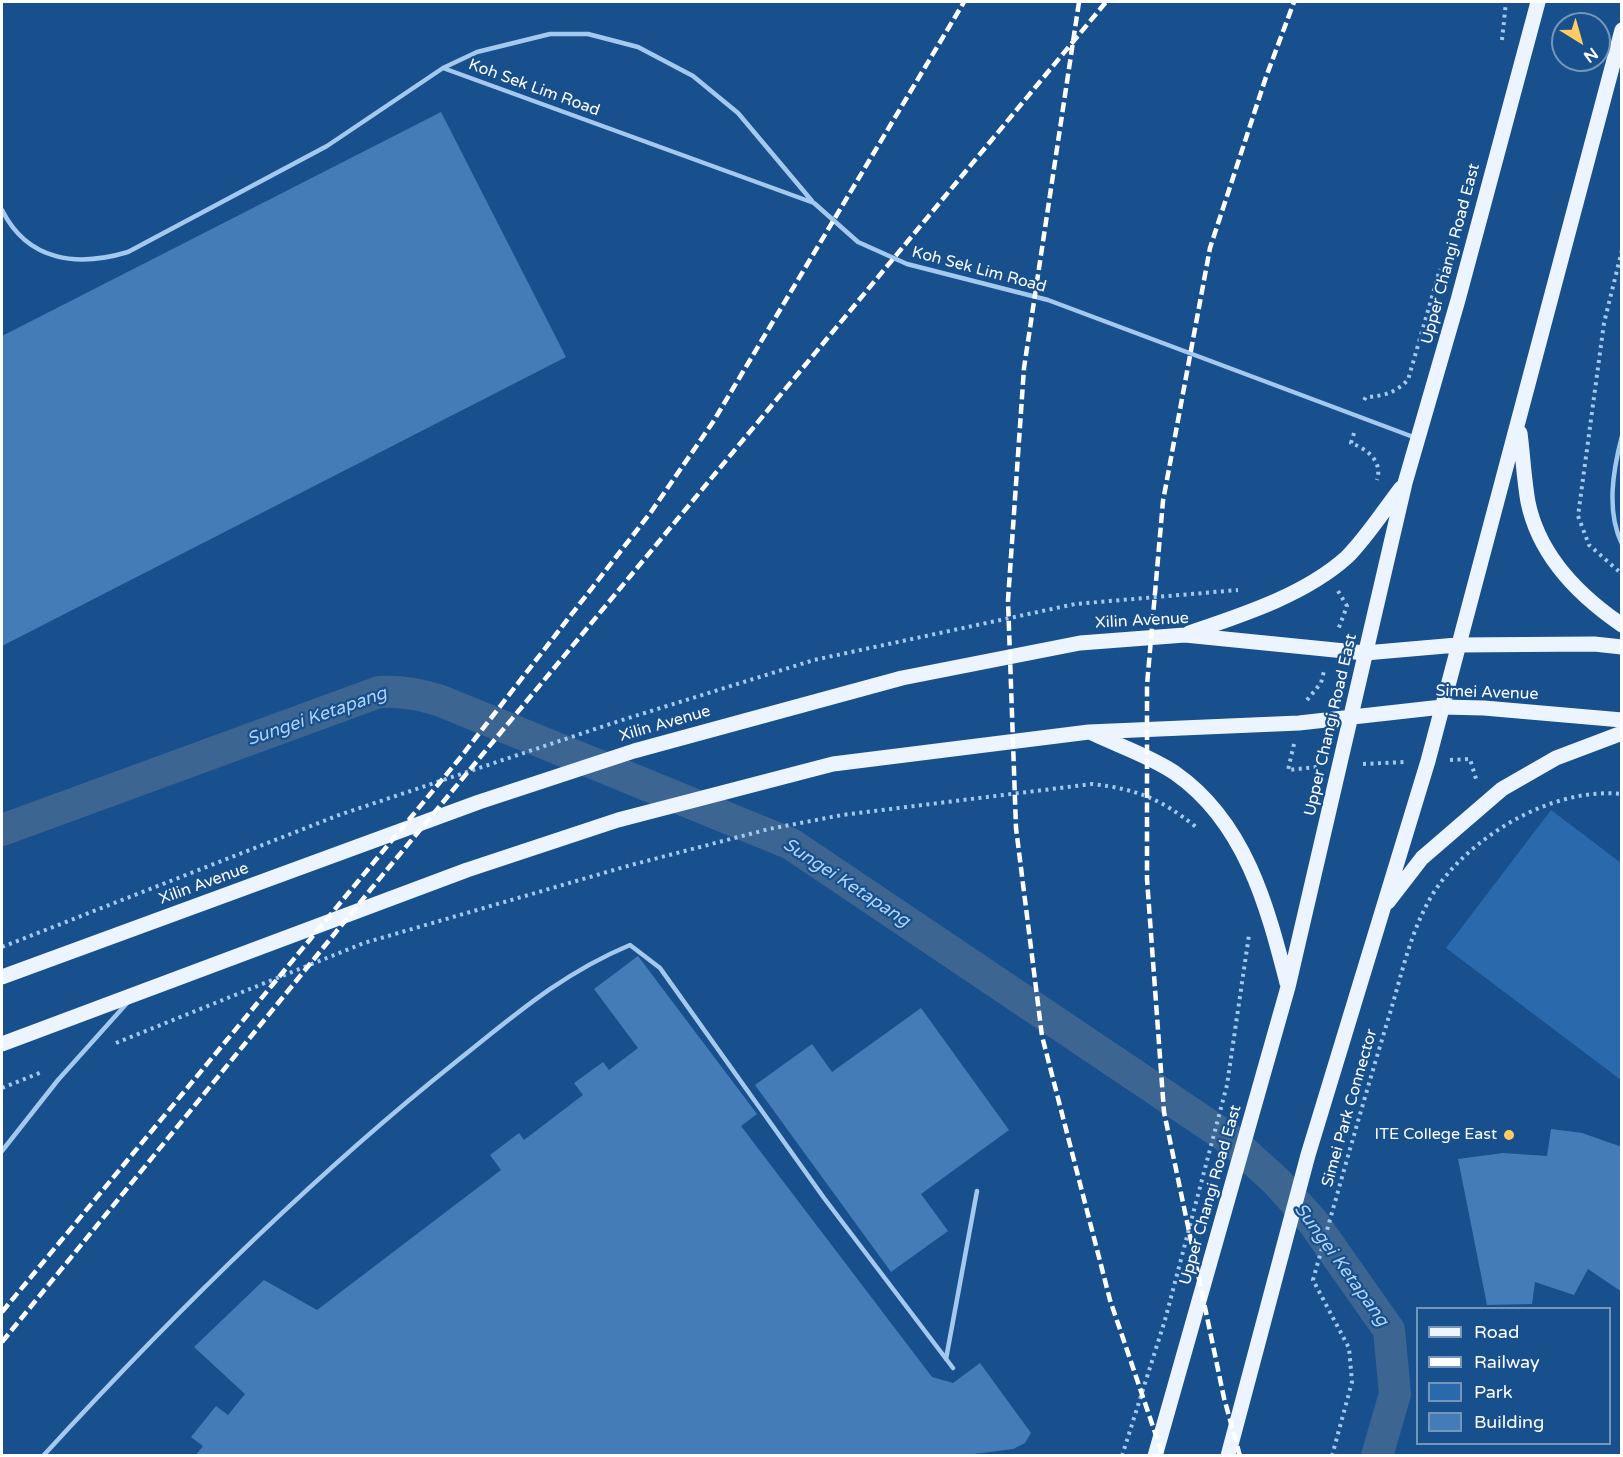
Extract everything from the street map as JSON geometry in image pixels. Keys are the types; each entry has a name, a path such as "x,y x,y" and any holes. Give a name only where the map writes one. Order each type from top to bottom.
{"main road":[{"name":"Upper Changi Road East","path":"1155,1455 1288,987 1405,483 1538,2"},
{"path":"1228,1455 1308,1155 1442,707 1622,30"},
{"path":"1519,424 1529,504 1545,546 1565,577 1588,602 1622,625"},
{"path":"1185,634 1244,613 1304,586 1333,568 1349,554 1405,483"},
{"name":"Xilin Avenue","path":"2,977 479,802 634,751 902,678 1080,643 1185,634 1365,654"},
{"path":"1365,654 1457,645 1594,644 1622,647"},
{"name":"Simei Avenue","path":"1351,717 1442,707 1484,708 1622,720"},
{"path":"2,1044 467,870 618,820 833,764 1089,732 1299,723 1351,717"},
{"path":"1089,732 1174,772 1212,805 1245,855 1265,900 1288,987"},
{"path":"1382,910 1422,858 1502,789 1556,758 1622,733"}],"lane":[{"path":"2,210 7,222 33,247 60,259 101,260 128,252 327,146 443,68 477,52 550,34 588,34 638,47 693,76 738,112 814,203"},
{"name":"Koh Sek Lim Road","path":"443,68 814,203 858,242 908,264 1048,300 1419,438"},
{"path":"2,226 7,222"},
{"path":"1622,436 1613,469 1614,528 1622,544"},
{"path":"43,1455 135,1355 263,1230 391,1113 560,980 630,945 660,968 824,1198 953,1368"},
{"path":"2,1151 79,1057 136,993"},
{"path":"946,1359 977,1191"}],"path":[{"path":"1502,43 1506,2"},
{"path":"1622,250 1604,323 1578,516 1589,545 1622,574"},
{"path":"1366,397 1384,396 1399,389 1408,380 1441,267"},
{"path":"1351,443 1365,448 1373,456 1379,475 1376,483"},
{"path":"2,947 339,815 620,721 814,660 1075,604 1239,590"},
{"path":"2,1088 173,1022 364,942 630,865 769,829 842,815 1092,783 1128,788 1150,797 1183,816 1204,833"},
{"name":"Simei Park Connector","path":"1332,1455 1352,1382 1349,1348 1313,1280 1420,919 1440,883 1473,846 1503,827 1528,812 1598,792 1622,794"},
{"path":"1122,1455 1166,1320 1227,1085 1250,931"}],"green space":[{"path":"1551,810 1621,863 1621,1080 1446,948"}],"building":[{"path":"441,112 566,357 2,646 2,336"},
{"path":"638,956 757,1114 741,1126 932,1377 953,1383 980,1363 1031,1433 1025,1443 1013,1449 959,1456 195,1456 203,1446 191,1437 216,1406 228,1415 245,1394 194,1347 264,1280 317,1310 501,1170 490,1155 519,1133 524,1140 583,1095 574,1083 603,1062 609,1070 638,1048 594,989"},
{"path":"921,1008 1009,1130 921,1194 948,1231 891,1272 755,1085 812,1044 832,1072"},
{"path":"1551,1129 1582,1133 1622,1147 1622,1292 1588,1269 1574,1295 1535,1282 1532,1304 1487,1305 1458,1159 1503,1153 1547,1156"}],"waterway":[{"name":"Sungei Ketapang","path":"2,830 379,692 387,692 426,696 441,701 791,844 1231,1140 1276,1181 1313,1222 1389,1330 1395,1394 1377,1456"}],"railway":[{"path":"2,1312 460,758 651,512 713,422 964,2"},
{"path":"1079,2 1024,368 1008,600 1016,828 1042,1036 1110,1300 1163,1456"},
{"path":"2,1342 371,889 1106,2"},
{"path":"1240,1456 1224,1398 1164,1112 1147,879 1147,685 1163,501 1210,248 1266,77 1294,2"}],"place":[{"name":"ITE College East","path":"1509,1135"}]}
